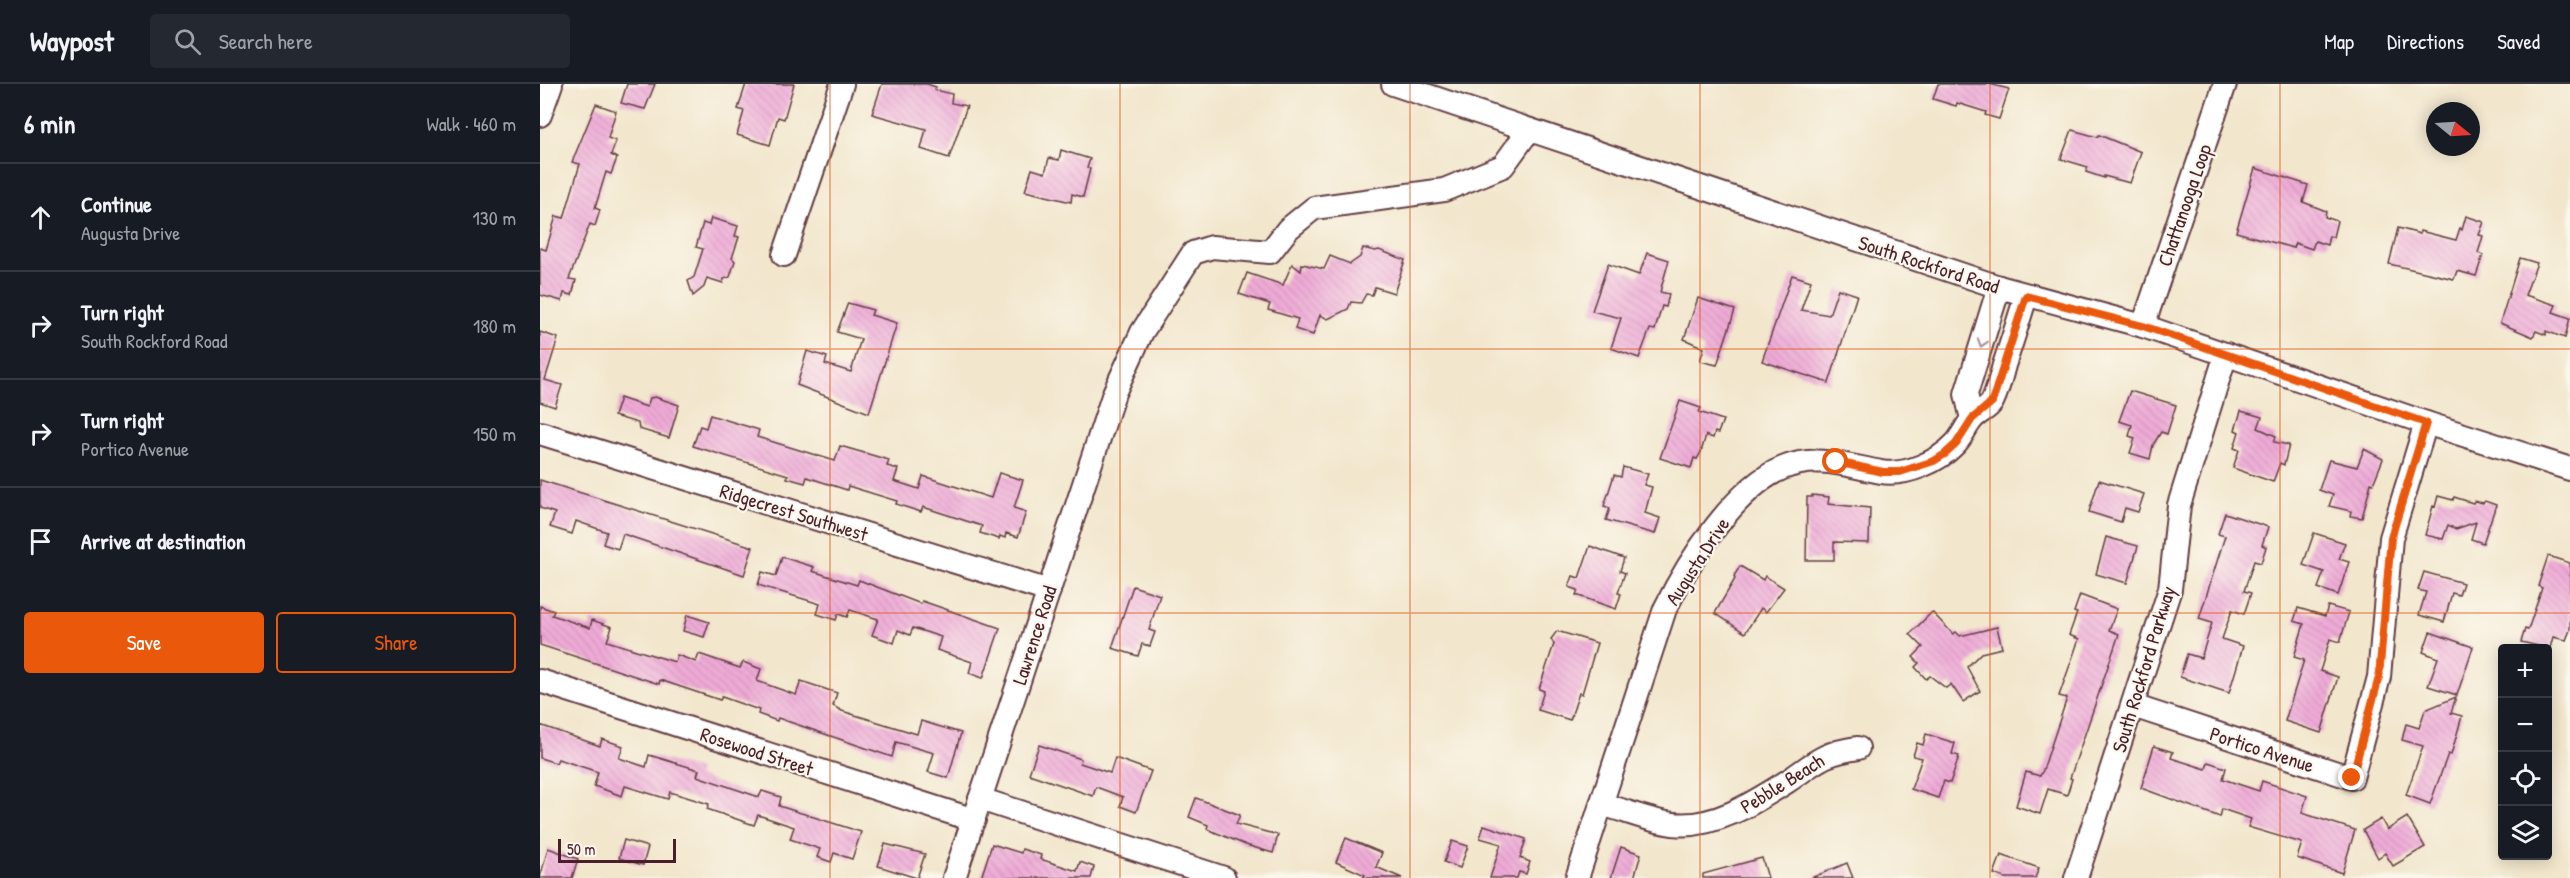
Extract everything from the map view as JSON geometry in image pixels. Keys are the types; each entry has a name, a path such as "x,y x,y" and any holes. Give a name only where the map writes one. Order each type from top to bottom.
{"street":[{"path":"540,115 551,84"},
{"path":"784,255 842,84"},
{"name":"South Rockford Road","path":"1393,84 2026,296 2143,326 2426,423 2570,469"},
{"name":"Chattanooga Loop","path":"2143,326 2225,84"},
{"name":"Lawrence Road","path":"954,878 1114,393 1142,332 1193,253 1212,247 1270,252 1288,229 1314,208 1443,190 1503,166 1529,130"},
{"path":"1972,419 1966,394 1999,287"},
{"name":"Augusta Drive","path":"1577,878 1665,609 1687,568 1703,545 1748,491 1765,477 1782,468 1819,461 1836,462 1883,472 1900,472 1934,461 1945,454 1960,439 1972,419 1992,402 2026,296"},
{"name":"South Rockford Parkway","path":"2076,878 2170,589 2180,505 2226,354"},
{"name":"Portico Avenue","path":"2133,706 2352,778 2379,677 2391,538 2426,423"},
{"name":"Ridgecrest Southwest","path":"540,433 1049,591"},
{"name":"Rosewood Street","path":"540,681 977,809 1224,878"},
{"name":"Pebble Beach","path":"1601,804 1672,824 1693,824 1734,813 1816,759 1835,751 1858,748"}],"building":[{"path":"627,84 655,84 645,109 621,103"},
{"path":"746,84 794,84 784,119 778,117 770,145 737,135 744,111 738,109"},
{"path":"882,84 927,84 936,87 935,90 952,94 951,103 967,106 949,158 921,149 926,129 872,114"},
{"path":"1938,84 1989,84 2009,89 1999,119 1985,115 1986,112 1957,103 1956,106 1933,99"},
{"path":"596,104 616,111 608,138 616,141 611,155 617,158 611,174 606,172 595,208 600,210 595,226 590,224 569,279 576,280 572,295 564,293 562,301 540,295 540,248 546,250 556,216 564,218 580,164 572,162"},
{"path":"2072,130 2097,137 2099,135 2141,152 2130,183 2086,172 2088,167 2061,159"},
{"path":"1061,150 1090,159 1087,168 1090,169 1083,197 1072,194 1071,202 1025,191 1032,169 1045,173 1049,158 1059,160"},
{"path":"2255,168 2308,185 2303,202 2326,211 2325,217 2337,221 2333,237 2329,236 2327,245 2315,241 2312,249 2295,243 2293,248 2236,232"},
{"path":"2466,216 2484,222 2479,235 2483,236 2478,253 2483,255 2476,276 2457,271 2454,279 2389,264 2398,228 2456,240"},
{"path":"711,218 738,226 735,236 739,237 732,258 735,261 730,277 724,279 723,283 707,278 704,287 693,296 688,281 694,277 703,249 696,247 703,223 709,225"},
{"path":"1363,248 1379,250 1405,260 1394,293 1375,287 1372,295 1366,294 1361,303 1351,302 1348,309 1328,319 1320,315 1313,335 1295,329 1298,319 1268,310 1270,304 1239,294 1247,273 1283,285 1292,264 1301,271 1302,264 1324,269 1330,256 1350,264 1360,257"},
{"path":"1647,253 1669,260 1660,292 1669,294 1666,307 1662,306 1655,330 1650,329 1639,358 1611,348 1621,318 1592,311 1608,264 1639,275"},
{"path":"2520,258 2537,263 2525,295 2556,305 2553,312 2570,318 2565,338 2546,331 2546,335 2536,331 2533,337 2500,323"},
{"path":"1792,275 1811,281 1801,310 1829,315 1838,289 1857,295 1829,383 1762,361"},
{"path":"1698,298 1735,310 1717,365 1700,361 1704,348 1684,339"},
{"path":"848,303 873,310 871,315 897,323 869,413 797,385 807,351 827,357 825,364 851,372 861,339 837,332"},
{"path":"540,332 558,338 545,380 562,385 555,407 540,402"},
{"path":"2130,391 2176,405 2167,434 2161,432 2153,445 2150,459 2130,453 2135,438 2129,436 2132,425 2119,421"},
{"path":"655,397 679,405 669,438 639,429 638,423 614,416 620,398 647,407 650,398"},
{"path":"1680,401 1701,408 1699,412 1723,420 1718,433 1715,432 1713,438 1706,435 1701,452 1697,459 1694,458 1691,468 1660,458"},
{"path":"2241,411 2262,417 2258,428 2276,436 2274,442 2289,445 2284,465 2280,463 2273,482 2233,468 2239,450 2234,448 2239,432 2235,430"},
{"path":"710,415 759,430 757,437 835,461 840,446 889,460 887,466 898,469 894,481 919,489 923,476 991,498 999,473 1023,480 1014,508 1026,512 1018,537 1006,533 1005,538 1000,536 999,539 980,533 982,526 923,507 921,512 896,504 897,501 848,486 847,490 807,477 805,483 787,478 788,475 693,446 700,426 706,428"},
{"path":"2364,449 2383,459 2373,484 2371,483 2362,518 2350,516 2351,511 2329,506 2333,495 2319,490 2329,460 2357,467"},
{"path":"1623,467 1648,474 1644,485 1652,487 1645,513 1660,518 1655,534 1606,520 1610,508 1604,506 1614,475 1621,477"},
{"path":"540,480 753,547 744,575 623,534 618,549 603,544 607,532 576,521 572,534 550,527 555,513 540,508"},
{"path":"2099,480 2144,494 2138,512 2125,508 2121,522 2089,512"},
{"path":"1812,495 1829,497 1828,504 1870,508 1869,543 1834,542 1834,560 1806,560 1807,497 1812,497"},
{"path":"2438,496 2453,500 2454,497 2473,503 2474,501 2483,503 2485,501 2496,505 2483,543 2471,539 2476,522 2456,529 2448,525 2443,539 2425,535"},
{"path":"2225,513 2268,527 2262,545 2266,547 2261,563 2254,561 2244,591 2251,593 2244,614 2232,610 2222,639 2243,646 2229,693 2180,677 2187,654 2201,658 2212,623 2199,619 2225,536 2218,534"},
{"path":"2314,533 2345,543 2339,559 2349,562 2338,595 2318,588 2324,572 2303,565"},
{"path":"2106,537 2138,546 2127,583 2096,574"},
{"path":"1590,546 1624,558 1620,571 1625,573 1618,593 1621,594 1616,609 1576,595 1578,590 1569,587 1573,576 1579,578"},
{"path":"2548,556 2570,563 2570,630 2566,640 2553,637 2551,644 2521,642 2525,629 2528,630 2542,588 2538,586"},
{"path":"782,557 814,567 812,571 857,585 859,580 921,604 922,601 1000,628 983,678 969,673 972,662 937,650 941,637 913,628 910,635 898,630 894,643 872,635 878,619 850,610 847,617 838,614 836,620 817,614 820,604 758,585 762,572 776,576"},
{"path":"1740,566 1763,580 1765,576 1784,588 1766,612 1761,608 1745,633 1715,613"},
{"path":"2424,572 2463,583 2459,595 2452,593 2444,622 2419,615 2426,592 2418,590"},
{"path":"1133,586 1160,595 1149,630 1155,632 1150,646 1142,644 1138,656 1112,648"},
{"path":"2080,595 2117,609 2109,630 2119,634 2070,778 2072,779 2067,795 2048,789 2040,814 2016,806 2026,772 2040,776 2043,770 2067,698 2059,696 2079,639 2069,635 2077,613 2074,612"},
{"path":"540,606 554,611 552,615 590,628 592,620 612,627 607,641 675,662 677,655 696,662 699,654 740,668 743,662 761,669 757,681 796,695 801,681 837,693 833,706 842,711 917,734 921,721 961,733 948,778 928,772 934,753 896,742 892,757 778,718 777,721 758,714 759,710 722,697 720,700 660,680 659,684 540,645"},
{"path":"2328,606 2349,612 2340,642 2330,639 2320,671 2338,677 2321,733 2285,721 2304,660 2294,657 2304,624 2294,621 2298,608 2325,616"},
{"path":"1932,612 1953,634 1956,632 1960,636 1997,627 2002,648 1981,653 1967,667 1980,691 1963,702 1951,684 1946,688 1930,676 1926,679 1915,667 1919,663 1913,657 1923,647 1910,634"},
{"path":"687,615 709,622 704,637 683,631"},
{"path":"1557,631 1597,643 1582,694 1579,693 1570,720 1538,710 1544,691 1539,689 1554,644 1551,639"},
{"path":"2430,632 2473,647 2457,695 2428,686 2438,658 2423,652"},
{"path":"2456,697 2451,713 2462,716 2451,755 2448,754 2430,804 2406,795 2423,746 2402,740 2406,724 2419,728 2425,710"},
{"path":"540,725 600,746 602,739 623,746 619,758 646,767 649,755 699,770 697,776 759,797 762,791 781,797 779,806 861,832 852,859 834,853 831,862 817,857 820,849 790,839 794,827 758,815 754,825 707,809 709,804 670,792 668,799 625,786 622,796 594,786 598,772 558,759 556,763 540,758"},
{"path":"1926,734 1955,743 1952,754 1959,756 1950,783 1944,781 1938,798 1911,789 1922,758 1913,756 1917,743 1923,745"},
{"path":"1039,745 1081,759 1080,763 1110,773 1115,758 1151,771 1136,812 1120,806 1123,797 1096,787 1093,796 1029,774"},
{"path":"2154,746 2173,752 2171,758 2206,769 2208,762 2226,768 2223,779 2259,791 2262,781 2307,796 2302,813 2355,830 2342,873 2297,858 2302,843 2248,827 2251,819 2222,809 2220,817 2141,788"},
{"path":"1196,798 1240,815 1236,824 1278,835 1273,853 1207,829 1208,825 1189,817"},
{"path":"2407,817 2425,847 2393,866 2385,853 2378,858 2363,830 2381,819 2387,830"},
{"path":"1484,825 1526,839 1520,858 1530,862 1526,874 1519,872 1517,878 1490,878 1501,844 1480,838"},
{"path":"1346,838 1382,853 1376,867 1402,878 1363,878 1365,875 1336,862"},
{"path":"624,840 648,847 643,865 619,858"},
{"path":"1452,841 1468,846 1460,868 1444,862"},
{"path":"885,844 925,854 917,878 878,866"},
{"path":"992,844 1021,853 1022,849 1041,855 1040,859 1077,871 1080,862 1094,867 1091,878 981,878"},
{"path":"1621,847 1641,854 1634,878 1611,878"},
{"path":"548,848 578,859 572,878 540,878"},
{"path":"2001,855 2039,868 2035,878 2005,878 1994,874"},
{"path":"1762,858 1768,878 1703,878 1703,874"},
{"path":"1847,863 1853,878 1811,878"}],"route":[{"path":"1836,462 1883,472 1900,472 1934,461 1945,454 1964,434 1972,419 1992,402 2026,296 2143,326 2426,423 2391,538 2379,677 2352,778"}]}
